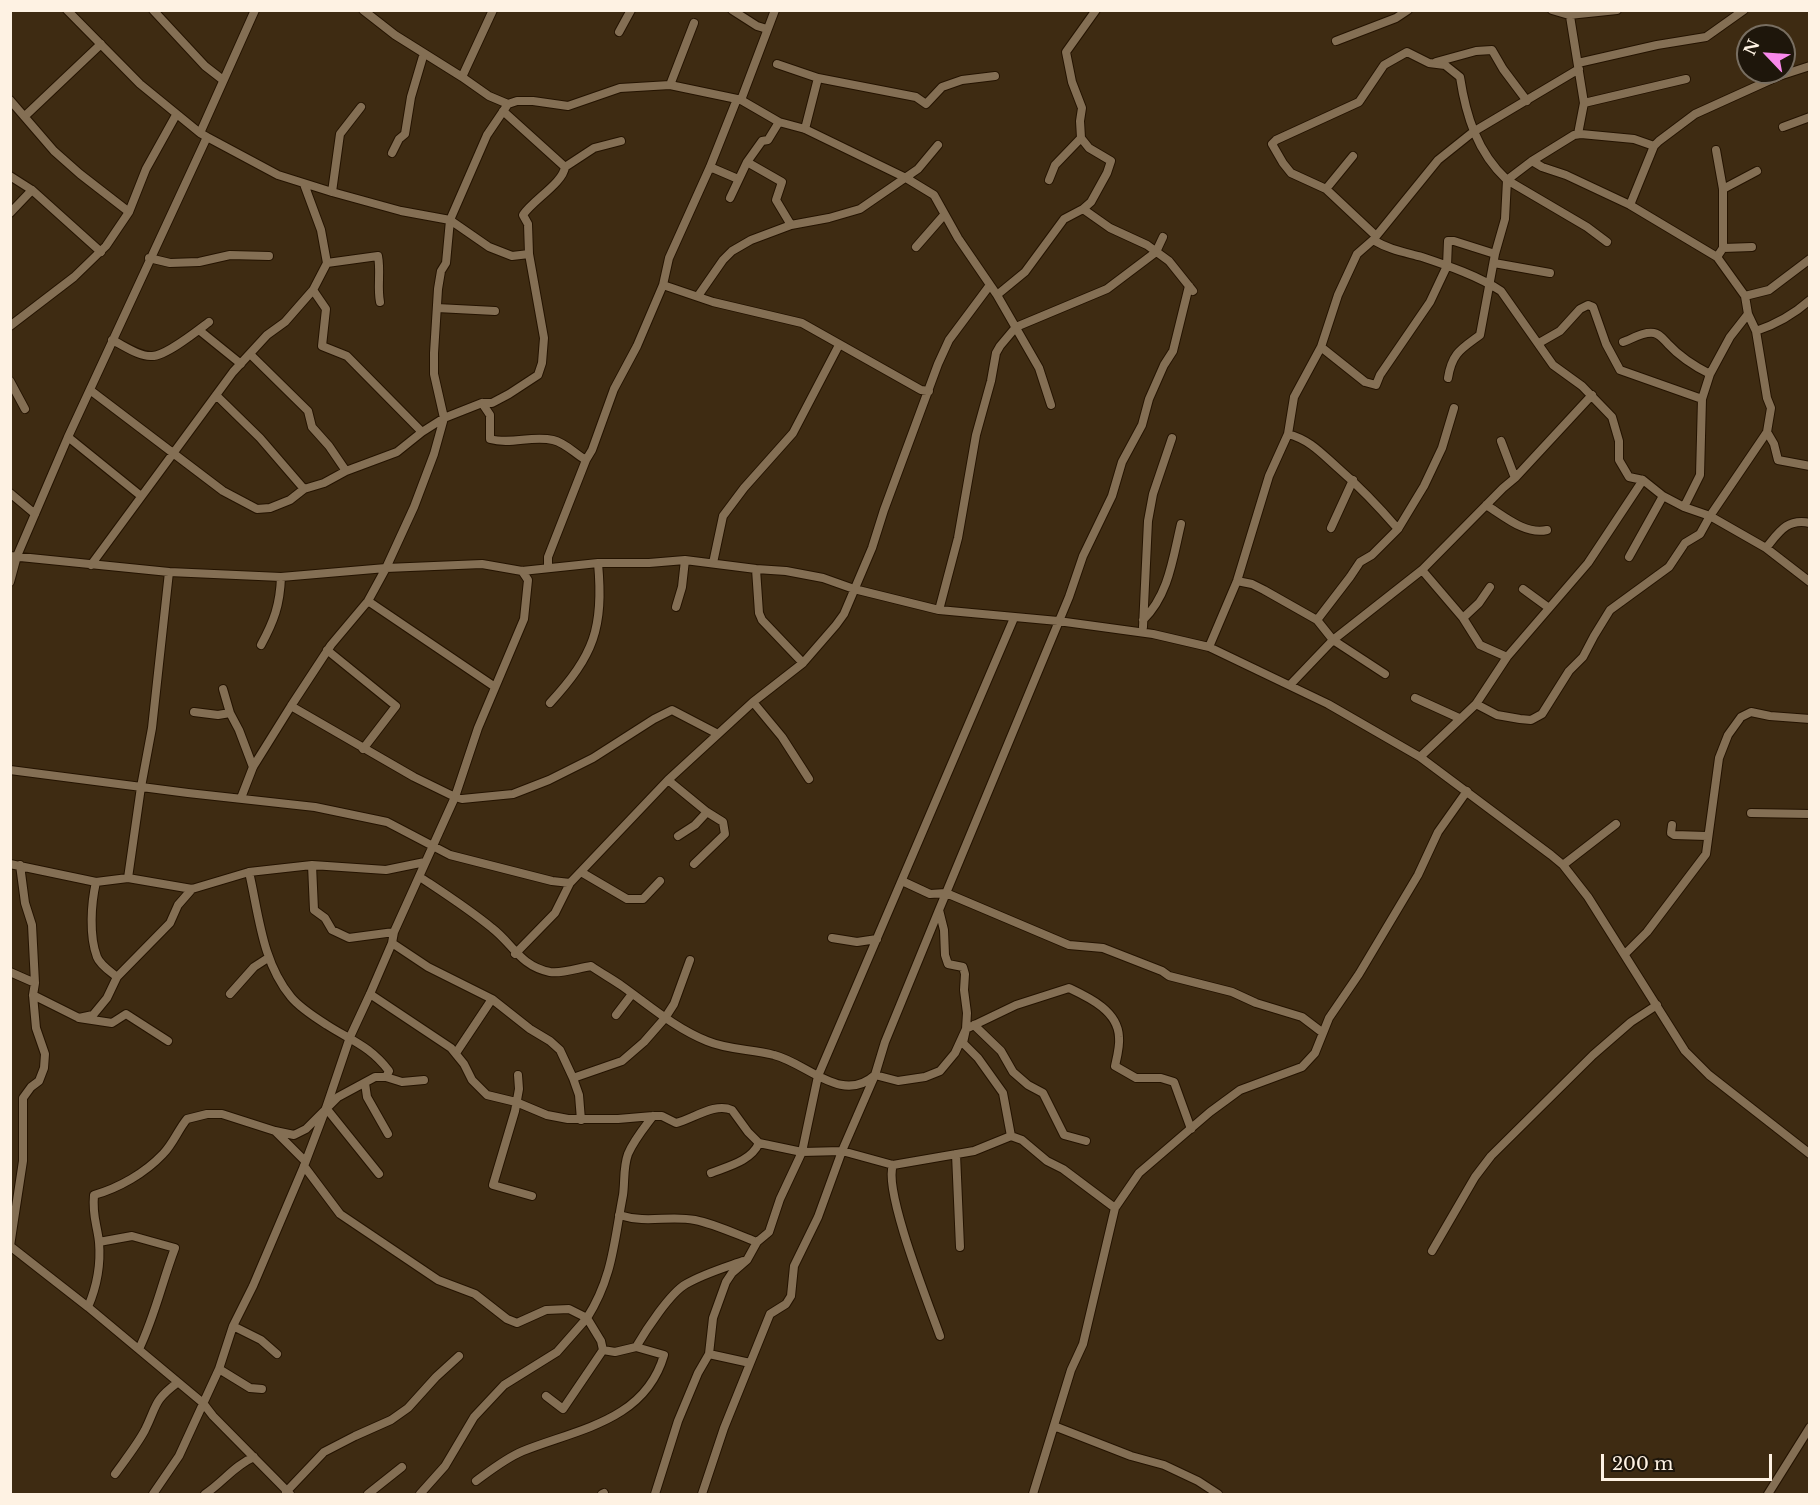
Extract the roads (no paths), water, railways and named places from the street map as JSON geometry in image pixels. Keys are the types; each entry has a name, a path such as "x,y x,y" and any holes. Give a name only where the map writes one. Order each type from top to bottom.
{"street":[{"path":"67,10 140,84 203,135 278,174 304,184 401,211 450,220 489,247 512,256 529,254"},
{"path":"153,10 205,66 223,81"},
{"path":"10,582 14,556 149,258 255,10"},
{"path":"363,10 395,35 489,96 508,104"},
{"path":"462,77 493,10"},
{"path":"620,32 631,10"},
{"path":"732,10 757,26 767,29"},
{"path":"548,567 548,557 592,450 614,389 637,345 663,285 669,258 739,100 775,10"},
{"path":"997,295 1025,272 1064,219 1091,202 1107,173 1111,161 1089,148 1081,138 1082,108 1072,82 1066,52 1096,10"},
{"path":"1336,41 1396,18 1408,10"},
{"path":"1552,10 1569,13 1617,10"},
{"path":"1209,647 1237,580 1269,476 1288,434 1294,398 1321,347 1338,295 1357,254 1374,238 1438,160 1473,132 1527,101 1578,66 1656,45 1706,37 1744,10"},
{"path":"1569,13 1584,103 1578,134"},
{"path":"670,85 694,23"},
{"path":"757,26 762,40"},
{"path":"25,116 101,44"},
{"path":"1429,63 1476,51 1492,50 1527,101"},
{"path":"1607,242 1587,227 1507,180 1488,160 1473,132 1463,99 1460,77 1445,65 1429,63 1407,52 1384,65 1359,102 1276,140 1272,144 1291,173 1326,189 1374,238 1389,249 1447,266 1502,291 1553,364 1592,395 1612,417 1619,441 1619,460 1629,477 1642,480 1663,496 1684,507 1710,516 1766,548 1809,582"},
{"path":"392,153 399,139 405,134 411,97 424,53"},
{"path":"777,64 818,78 916,97 926,104 942,87 962,80 995,76"},
{"path":"1630,205 1654,146 1695,114 1779,76 1809,66"},
{"path":"805,129 818,78"},
{"path":"1584,103 1686,79"},
{"path":"241,798 253,767 327,650 368,601 414,507 434,454 444,418 434,374 439,279 446,263 450,220 487,135 508,104 517,101 533,101 568,106 620,88 670,85 739,100 779,122 805,129 906,178 934,195 944,215 997,295 1039,368 1051,405"},
{"path":"10,100 54,150 80,174 129,212"},
{"path":"332,192 340,134 361,107"},
{"path":"503,111 565,167"},
{"path":"10,326 74,278 100,252 129,212 146,170 176,115"},
{"path":"1783,128 1809,117"},
{"path":"730,198 747,162 762,141 768,140 779,122"},
{"path":"1507,180 1533,161 1578,134 1634,139 1654,146"},
{"path":"1050,180 1055,165 1081,138"},
{"path":"90,390 223,491 257,510 270,508 290,500 304,489 324,483 346,471 397,452 444,418 482,403 492,402 538,375 544,338 529,254 528,224 523,215 562,177 565,167 594,148 621,141"},
{"path":"698,296 732,250 791,225 860,209 918,169 938,145"},
{"path":"1716,150 1722,189 1723,248 1717,257"},
{"path":"1326,189 1353,156"},
{"path":"1476,704 1497,715 1520,719 1532,720 1542,714 1569,671 1583,657 1610,610 1670,567 1686,543 1700,534 1767,432 1771,408 1767,398 1756,332 1748,314 1745,296 1717,257 1630,205 1566,175 1542,168 1533,161"},
{"path":"747,162 782,182 776,200 791,225"},
{"path":"710,167 738,179"},
{"path":"1722,189 1757,171"},
{"path":"10,176 32,190 100,252"},
{"path":"1448,378 1451,361 1460,350 1480,334 1495,254 1505,219 1507,180"},
{"path":"91,565 241,364 267,335 285,322 313,290 327,263 321,230 304,184"},
{"path":"10,213 32,190"},
{"path":"702,1494 724,1428 770,1314 786,1304 791,1296 794,1266 818,1217 892,1024 1083,556 1112,496 1122,462 1142,425 1149,399 1173,351 1191,288 1169,261 1146,245 1110,228 1083,209"},
{"path":"916,247 944,215"},
{"path":"939,610 958,538 976,435 996,353 1016,327 1107,289 1156,252 1163,237"},
{"path":"1321,347 1365,382 1376,385 1380,375 1430,302 1447,266 1448,241 1495,254"},
{"path":"1723,248 1752,247"},
{"path":"149,258 170,262 199,262 230,255 269,256"},
{"path":"327,263 378,256 381,270 378,290 380,302"},
{"path":"1745,296 1769,290 1809,259"},
{"path":"1494,263 1550,273"},
{"path":"663,285 713,302 802,323 921,390 929,391"},
{"path":"515,954 555,913 570,883 668,780 753,702 803,663 844,614 872,548 884,510 949,340 990,285"},
{"path":"313,290 326,309 322,346 347,356 423,432"},
{"path":"1756,332 1794,315 1809,300"},
{"path":"1539,343 1560,331 1580,309 1588,305 1593,307 1606,344 1620,370 1702,399"},
{"path":"437,308 495,311"},
{"path":"1684,507 1700,475 1702,399 1710,374 1730,337 1748,314"},
{"path":"112,340 153,357 209,322"},
{"path":"199,330 241,364"},
{"path":"1623,342 1647,333 1656,333 1675,352 1710,374"},
{"path":"713,563 723,516 793,433 839,345"},
{"path":"250,354 308,411 312,427 329,446 346,471"},
{"path":"10,381 25,409"},
{"path":"216,395 260,438 304,489"},
{"path":"1290,685 1333,640 1422,570 1515,478 1592,395"},
{"path":"482,403 490,415 490,439 508,442 524,438 553,440 566,445 573,453 586,460"},
{"path":"1317,620 1360,562 1372,555 1398,529 1424,486 1442,448 1454,408"},
{"path":"1767,432 1774,444 1778,460 1809,466"},
{"path":"1288,434 1302,438 1322,451 1376,502 1398,529"},
{"path":"68,437 141,496"},
{"path":"1153,634 1143,624 1148,521 1153,494 1173,438"},
{"path":"1501,441 1515,478"},
{"path":"1331,528 1353,480"},
{"path":"1420,757 1476,704 1507,657 1588,563 1642,480"},
{"path":"10,493 35,514"},
{"path":"1629,557 1663,496"},
{"path":"1486,505 1521,527 1538,532 1547,530"},
{"path":"1766,548 1781,529 1789,524 1799,520 1809,523"},
{"path":"1127,629 1143,624 1167,583 1181,524"},
{"path":"14,556 169,572 281,577 386,568 482,564 522,571 598,562 649,563 685,560 786,571 823,578 854,589 939,610 1127,629 1209,647 1328,704 1420,757 1563,865 1588,897 1685,1051 1709,1075 1809,1154"},
{"path":"676,607 682,587 685,560"},
{"path":"550,703 567,684 590,646 598,622 601,596 598,562"},
{"path":"756,569 759,613 762,620 803,663"},
{"path":"1422,570 1463,618 1480,645 1507,657"},
{"path":"153,1494 179,1456 219,1369 233,1326 253,1286 304,1164 350,1036 455,797 478,728 524,619 528,580 522,571"},
{"path":"128,878 154,708 169,572"},
{"path":"261,645 276,614 280,598 281,577"},
{"path":"1237,580 1252,584 1317,620 1333,640 1384,675"},
{"path":"1463,618 1479,603 1491,587"},
{"path":"1523,589 1549,608"},
{"path":"368,601 495,687"},
{"path":"655,1494 678,1421 698,1373 709,1354 713,1318 726,1282 732,1272 747,1260 758,1242 769,1233 780,1199 802,1152 818,1076 1014,618"},
{"path":"327,650 396,706 363,748"},
{"path":"223,689 230,713 253,767"},
{"path":"1415,698 1459,718"},
{"path":"753,702 782,737 809,779"},
{"path":"291,706 414,777 455,797 462,798 513,794 549,780 593,758 672,710 718,734"},
{"path":"194,712 218,715 230,713"},
{"path":"1624,954 1647,932 1706,854 1719,758 1728,735 1741,717 1751,712 1809,719"},
{"path":"10,770 315,807 387,822 432,846 460,857 543,879 570,883"},
{"path":"668,780 723,822 725,834 694,864"},
{"path":"1033,1494 1071,1370 1083,1344 1115,1208 1139,1173 1210,1112 1240,1090 1302,1067 1315,1053 1329,1018 1359,974 1418,875 1438,832 1467,791"},
{"path":"678,836 695,825 707,812"},
{"path":"1751,813 1809,814"},
{"path":"1563,865 1616,824"},
{"path":"1672,825 1671,834 1674,836 1707,836"},
{"path":"10,864 96,882 128,878 192,889 249,872 312,865 386,870 425,862"},
{"path":"20,865 25,903 32,925 36,1028 45,1054 44,1068 39,1081 23,1098 23,1161 10,1246 139,1348 203,1403 288,1493 324,1452 391,1420 408,1408 459,1356"},
{"path":"312,865 314,910 325,918 332,930 349,938 394,932"},
{"path":"249,872 268,958 292,999 325,1024 350,1036 378,1056 389,1071 386,1077"},
{"path":"581,872 627,899 643,898 660,881"},
{"path":"420,877 489,925 500,934 515,954 530,964 550,972 591,966 665,1018 709,1042 774,1055 836,1085 849,1086 868,1080 874,1075"},
{"path":"902,881 930,894 946,892 1069,945 1103,948 1162,971 1169,976 1232,992 1256,1003 1302,1017 1323,1033"},
{"path":"96,882 93,919 98,959 117,978"},
{"path":"79,1018 93,1015 107,998 117,978 170,923 178,905 192,889"},
{"path":"939,910 948,964 963,967 965,974 964,990 968,1013 963,1043 978,1058 1003,1093 1011,1136"},
{"path":"832,938 858,942 877,939"},
{"path":"392,943 428,968 492,999 560,1050 579,1095 581,1120"},
{"path":"230,994 254,967 268,958"},
{"path":"573,1078 622,1061 644,1042 665,1018 681,989 690,960"},
{"path":"10,972 35,983"},
{"path":"874,1075 898,1081 925,1077 940,1071 955,1053 966,1029 1016,1005 1070,988 1086,996 1115,1019 1119,1037 1115,1066 1136,1078 1161,1078 1174,1082 1191,1129"},
{"path":"370,994 418,1024 456,1053 472,1080 487,1095 516,1102 547,1116 581,1120 662,1116 676,1123 712,1110 728,1108 736,1113 748,1132 759,1143 802,1152 842,1151 893,1165 974,1151 1011,1136 1022,1140 1047,1161 1063,1169 1115,1208"},
{"path":"616,1015 632,994"},
{"path":"33,995 79,1018 112,1023 126,1014 168,1041"},
{"path":"456,1053 492,999"},
{"path":"1432,1251 1475,1177 1491,1156 1593,1055 1631,1022 1657,1005"},
{"path":"974,1025 1001,1050 1013,1072 1028,1085 1043,1093 1064,1135 1086,1142"},
{"path":"518,1075 519,1089 515,1112 493,1185 532,1196"},
{"path":"88,1307 96,1288 99,1242 93,1212 94,1195 111,1190 164,1154 187,1119 207,1114 222,1114 294,1135 306,1129 338,1097 375,1077 386,1077 402,1082 424,1080"},
{"path":"365,1083 367,1097 388,1134"},
{"path":"326,1108 379,1174"},
{"path":"420,1494 445,1466 474,1417 504,1385 557,1352 587,1318 609,1273 628,1153 653,1116"},
{"path":"275,1131 304,1164 313,1181 340,1214 438,1280 475,1294 507,1319 517,1323 546,1310 569,1309 587,1318 601,1341 603,1350 563,1410 546,1396"},
{"path":"711,1173 746,1158 756,1150 759,1143"},
{"path":"956,1154 960,1247"},
{"path":"893,1165 891,1183 896,1204 940,1336"},
{"path":"619,1215 643,1221 695,1220 758,1242"},
{"path":"99,1242 132,1236 175,1248 163,1278 152,1320 139,1348"},
{"path":"636,1347 674,1293 684,1285 747,1260"},
{"path":"233,1326 261,1341 277,1354"},
{"path":"476,1481 516,1454 578,1433 622,1413 653,1381 664,1355 636,1347 615,1352 603,1350"},
{"path":"709,1354 750,1363"},
{"path":"219,1369 250,1388 262,1389"},
{"path":"115,1474 144,1431 153,1407 163,1394 177,1383"},
{"path":"1054,1426 1131,1456 1164,1465 1198,1481 1218,1494"},
{"path":"1768,1494 1809,1427"},
{"path":"205,1494 244,1461 254,1457"},
{"path":"368,1494 402,1467"}]}
